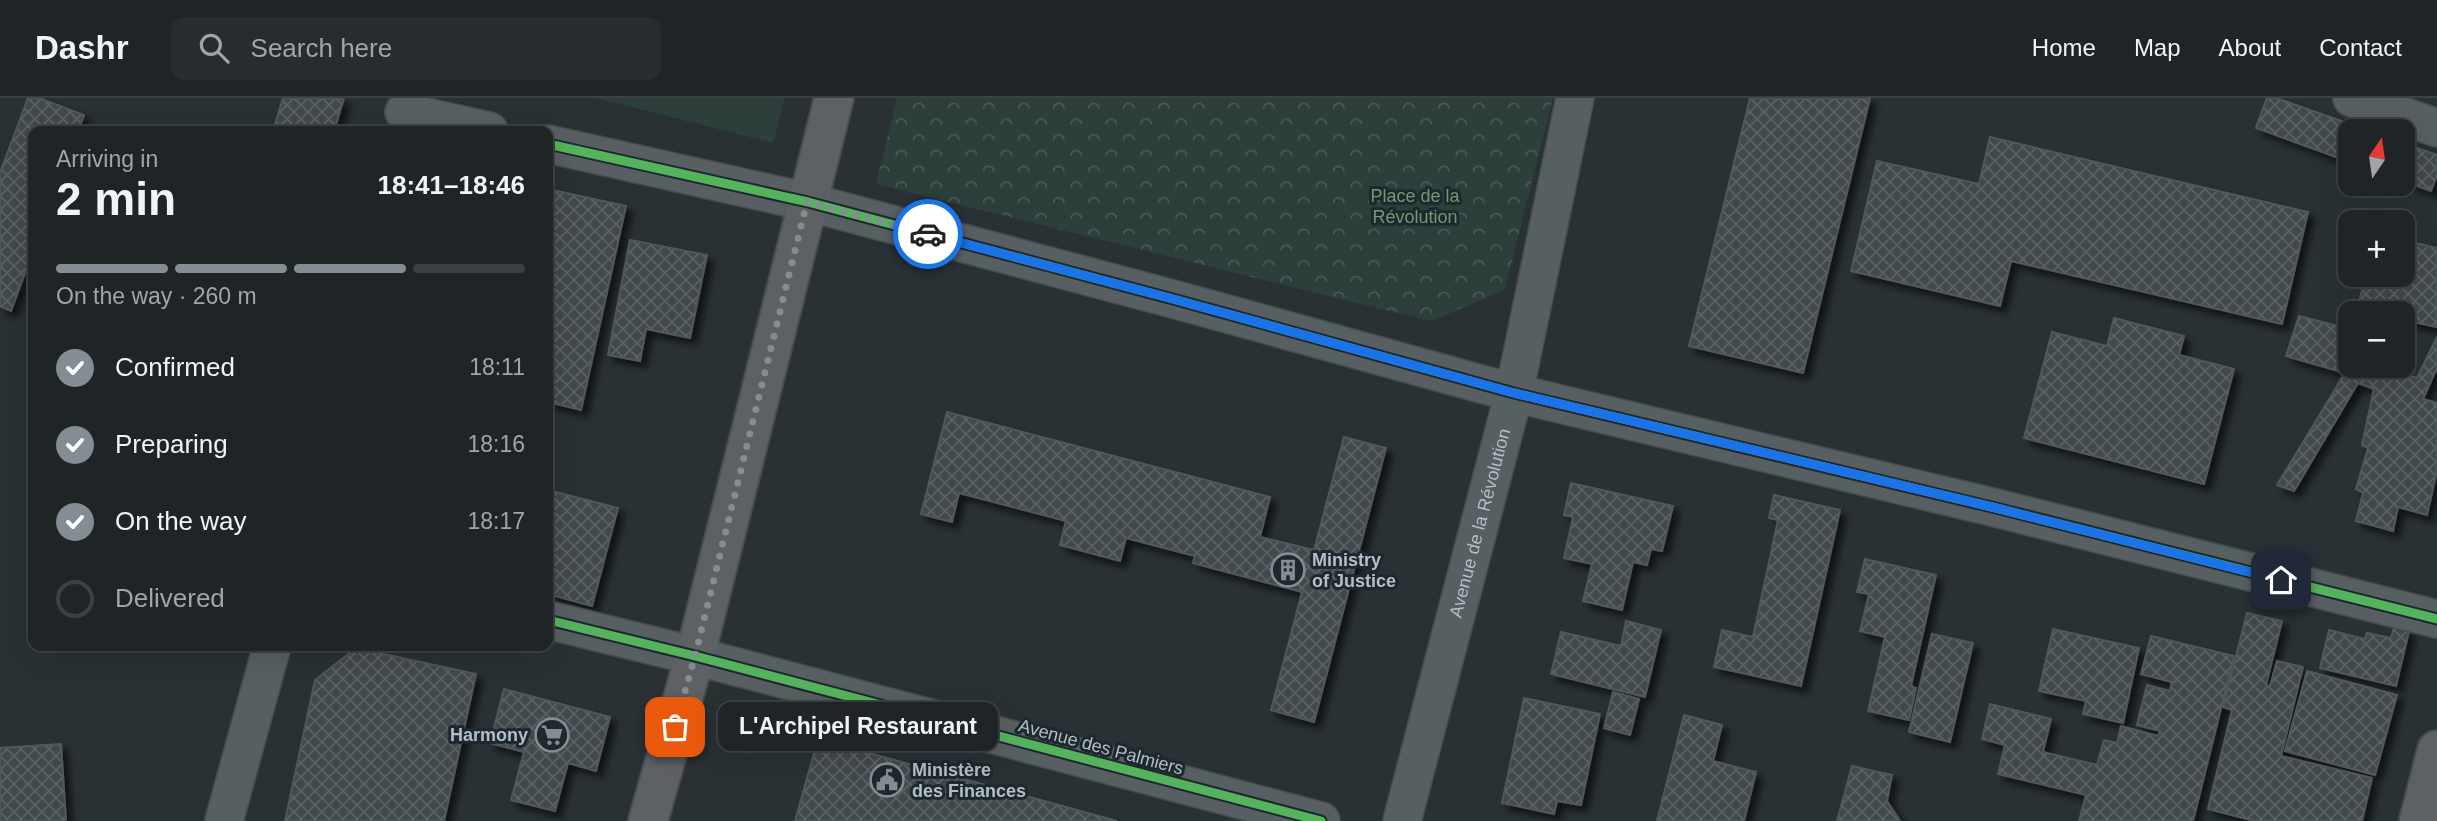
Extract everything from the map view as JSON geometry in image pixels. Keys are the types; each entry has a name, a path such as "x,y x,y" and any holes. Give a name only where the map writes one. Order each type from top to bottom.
{"highway":[{"path":"648,821 695,656 834,98"}],"main road":[{"path":"2419,821 2437,750"}],"street":[{"name":"Avenue de la Révolution","path":"1402,821 1514,393 1575,98"},
{"path":"2352,98 2437,128"},
{"path":"403,114 464,126"},
{"path":"553,146 807,202 1514,393 1996,508 2437,619"},
{"name":"Avenue des Palmiers","path":"553,621 1321,821"},
{"path":"224,821 271,651"}],"green space":[{"path":"595,98 785,98 773,143"},
{"name":"Place de la Révolution","path":"897,98 1553,98 1505,289 1430,321 876,184"}],"building":[{"path":"28,98 39,98 84,115 80,126 28,126 28,265 11,311 0,306 0,173"},
{"path":"283,98 344,98 336,126 275,126"},
{"path":"1750,98 1870,98 1803,373 1689,346"},
{"path":"2267,98 2276,98 2338,120 2338,158 2256,128"},
{"path":"1990,137 2308,212 2282,324 2011,261 2000,306 1851,271 1877,161 1979,184"},
{"path":"2415,147 2437,155 2437,175 2431,191 2415,185"},
{"path":"553,190 626,206 581,410 553,403"},
{"path":"630,240 707,255 690,338 646,329 640,361 608,355"},
{"path":"2415,243 2437,248 2437,327 2415,322 2415,301 2359,301 2363,287 2415,287"},
{"path":"2299,316 2338,326 2338,371 2286,356"},
{"path":"2114,318 2184,336 2179,355 2234,369 2204,484 2024,438 2052,332 2107,346"},
{"path":"2437,337 2437,368 2423,399 2437,403 2437,471 2427,515 2398,507 2393,531 2356,521 2363,493 2356,489 2368,448 2362,445 2374,389 2358,383 2294,491 2277,485 2342,378 2417,378"},
{"name":"Ministry of Justice","path":"947,412 1270,497 1260,537 1314,550 1344,437 1386,448 1314,722 1271,710 1302,592 1193,563 1195,556 1126,538 1120,561 1060,545 1066,521 959,493 952,522 921,514"},
{"path":"1571,483 1673,506 1662,551 1651,549 1647,565 1633,562 1622,610 1583,601 1592,564 1564,558 1573,517 1564,515"},
{"path":"553,491 618,508 592,606 553,595"},
{"path":"1774,495 1840,510 1801,686 1714,667 1722,630 1753,637 1778,520 1769,518"},
{"path":"1865,559 1936,575 1911,686 1916,688 1909,720 1868,711 1885,637 1860,631 1869,594 1857,592"},
{"path":"2247,613 2282,621 2266,685 2270,686 2277,661 2303,667 2281,756 2372,778 2362,821 2255,821 2208,809 2232,710 2223,707"},
{"path":"1626,621 1661,630 1645,697 1551,674 1561,632 1621,646"},
{"path":"2394,627 2409,631 2396,686 2320,668 2329,630 2365,639 2367,633 2391,638"},
{"path":"2053,629 2139,648 2123,723 2083,714 2086,701 2039,691"},
{"path":"1932,634 1973,643 1950,742 1909,732"},
{"path":"2151,636 2234,656 2193,821 2079,821 2086,795 1998,774 2005,745 1982,739 1990,704 2051,719 2043,752 2097,765 2104,740 2117,743 2121,726 2158,736 2160,731 2137,725 2147,685 2170,691 2172,682 2141,674"},
{"path":"352,651 370,651 476,674 444,821 285,821 315,680"},
{"path":"2307,671 2397,695 2375,775 2285,751"},
{"path":"504,689 610,717 596,771 568,763 555,811 511,800 524,752 490,743"},
{"path":"1613,692 1639,699 1630,735 1604,728"},
{"path":"1524,698 1600,714 1581,805 1557,801 1554,814 1502,803"},
{"path":"1684,715 1722,725 1713,761 1756,772 1744,821 1657,821"},
{"name":"Ministère des Finances","path":"818,739 1117,821 795,821"},
{"path":"61,744 66,821 0,821 0,748"},
{"path":"1852,766 1892,775 1887,801 1900,821 1837,821"}],"cycle path":[{"path":"553,145 808,202 1514,393 1996,508 2437,619"},
{"path":"553,621 1321,821"}],"way so far":[{"path":"675,727 807,202 928,234"}],"place":[{"name":"Ministry of Justice","path":"1288,570"},
{"name":"L'Archipel Restaurant","path":"675,727"},
{"name":"Harmony","path":"552,735"},
{"name":"Ministère des Finances","path":"887,780"}],"route":[{"path":"928,234 1514,393 1996,508 2281,580"}]}
